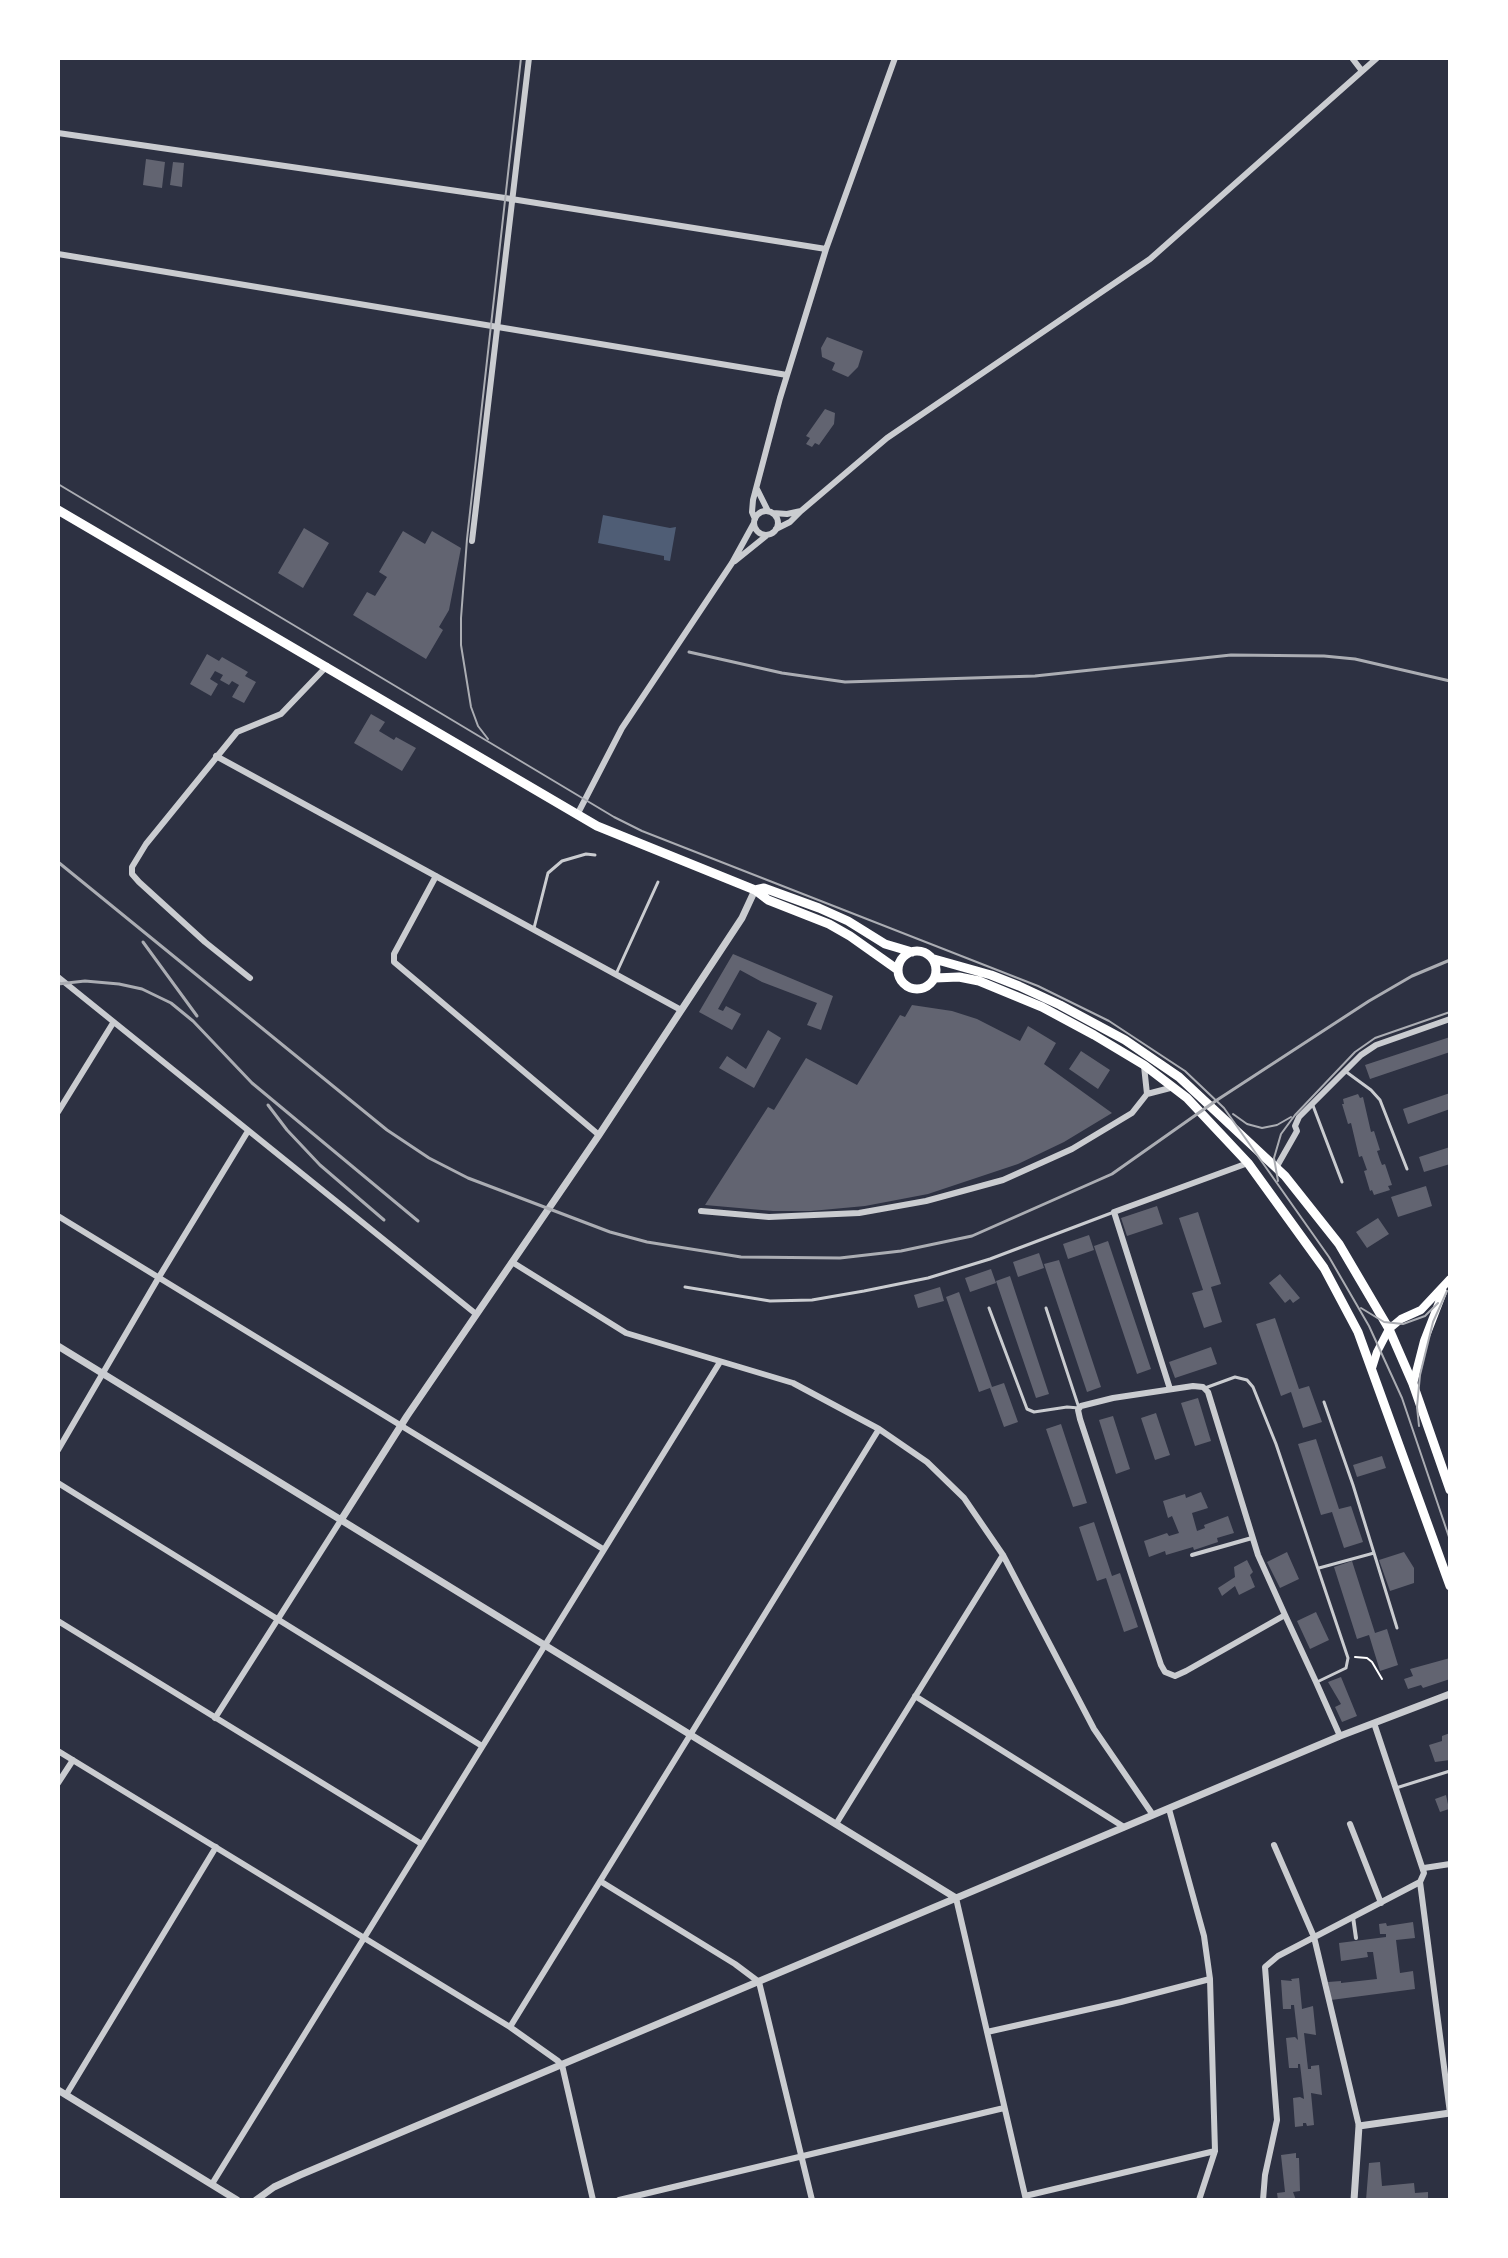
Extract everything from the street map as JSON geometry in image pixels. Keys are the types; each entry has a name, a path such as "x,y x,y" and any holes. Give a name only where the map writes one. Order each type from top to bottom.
{"main road":[{"path":"58,510 577,815 623,838 755,890 768,900 840,930 898,970 903,983 912,989 926,988 935,978 937,968 934,959"},
{"path":"755,890 764,888 819,908 848,921 885,944 912,952 921,951 934,959 1019,986 1125,1040 1179,1077 1276,1168 1328,1227 1389,1329 1413,1384 1450,1490"},
{"path":"898,970 902,958 912,952"},
{"path":"935,978 968,978 994,987 1065,1019 1144,1065 1201,1112 1248,1163 1324,1268 1358,1332 1450,1586"},
{"path":"1372,1368 1389,1329 1401,1319 1421,1310 1448,1281"},
{"path":"1413,1384 1424,1341 1448,1281"}],"street":[{"path":"472,541 529,58"},
{"path":"768,535 758,531 752,508 787,375 826,249 895,58"},
{"path":"1352,58 1362,71"},
{"path":"732,563 790,522 903,426 1150,259 1377,58"},
{"path":"58,133 514,199 826,249"},
{"path":"58,254 787,375"},
{"path":"757,489 778,520 776,529"},
{"path":"577,815 622,728 732,563 760,513 801,511"},
{"path":"250,978 205,942 132,874 132,867 146,844 237,732 281,714 327,666"},
{"path":"216,756 681,1010"},
{"path":"436,876 394,954 394,962 599,1135"},
{"path":"215,1718 401,1425 599,1135 742,918 755,890"},
{"path":"58,977 476,1314"},
{"path":"1276,1168 1297,1131 1295,1126 1299,1117 1345,1071 1376,1045 1450,1019"},
{"path":"58,1112 113,1023"},
{"path":"1144,1065 1147,1094"},
{"path":"701,1211 769,1217 831,1215 891,1208 961,1193 1003,1180 1072,1149 1132,1113 1147,1094 1174,1087"},
{"path":"58,1450 248,1131"},
{"path":"1170,1389 1114,1212 1248,1163"},
{"path":"58,1216 603,1549"},
{"path":"512,1262 626,1333 784,1379 879,1429 915,1452 964,1498 1003,1555 1094,1729 1153,1815"},
{"path":"58,1346 956,1898 1026,2198 1215,2151"},
{"path":"212,2184 720,1362"},
{"path":"1285,1615 1186,1671 1175,1676 1165,1672 1101,1484 1079,1408 1113,1398 1170,1389 1205,1388 1211,1396 1252,1538 1340,1736"},
{"path":"510,2027 879,1429"},
{"path":"58,1483 482,1746"},
{"path":"1192,1555 1252,1538"},
{"path":"836,1824 1003,1555"},
{"path":"58,1621 420,1843"},
{"path":"256,2200 274,2187 300,2175 1340,1736 1450,1694"},
{"path":"915,1696 1124,1827"},
{"path":"1359,2126 1450,2113 1420,1882 1424,1868 1374,1723"},
{"path":"58,1751 510,2027 562,2065 593,2200"},
{"path":"58,1783 73,1760"},
{"path":"1169,1809 1204,1936 1210,1979 1215,2151 1199,2200"},
{"path":"1350,1824 1381,1903"},
{"path":"1274,1845 1314,1937 1359,2126 1354,2200"},
{"path":"66,2095 216,1847"},
{"path":"1424,1868 1450,1864"},
{"path":"600,1881 759,1982 812,2200"},
{"path":"1263,2200 1277,2120 1264,1971 1271,1960 1420,1882"},
{"path":"1353,1917 1356,1938"},
{"path":"987,2032 1210,1979"},
{"path":"58,2090 237,2200"},
{"path":"619,2200 1004,2108"}],"lane":[{"path":"534,929 548,873 562,861 586,854 595,855"},
{"path":"616,974 658,882"},
{"path":"1345,1071 1380,1100 1407,1169"},
{"path":"1312,1102 1342,1182"},
{"path":"685,1287 770,1301 812,1300 864,1291 928,1278 990,1259 1114,1212"},
{"path":"989,1308 1027,1409 1034,1412 1079,1408 1046,1308"},
{"path":"1205,1388 1235,1377 1250,1382 1276,1444 1348,1659 1346,1668 1316,1682"},
{"path":"1324,1402 1397,1628"},
{"path":"1319,1568 1374,1553"},
{"path":"1396,1788 1450,1771"}],"path":[{"path":"1348,1659 1367,1658 1378,1669 1382,1679"}],"water":[{"path":"603,515 676,527 670,561 664,560 664,556 598,543"}],"building":[{"path":"146,159 165,162 162,188 143,185"},
{"path":"173,162 184,163 182,187 170,185"},
{"path":"827,337 863,351 858,367 848,377 832,370 835,363 822,357 821,348"},
{"path":"825,409 835,413 834,424 819,445 815,443 812,447 806,444 810,438 806,436"},
{"path":"304,528 329,543 303,588 278,573"},
{"path":"403,531 425,544 432,531 461,548 449,610 439,627 443,630 426,659 353,615 367,592 375,596 387,577 379,572"},
{"path":"207,654 219,661 222,657 248,672 245,676 256,682 244,703 232,697 239,685 232,681 229,685 220,680 223,675 215,671 210,679 218,684 211,696 190,684"},
{"path":"371,714 385,722 379,731 416,748 402,771 354,743"},
{"path":"733,954 833,996 821,1030 807,1025 817,1003 740,970 718,1009 723,1011 726,1006 741,1014 732,1030 699,1012"},
{"path":"912,1005 952,1011 977,1019 1020,1041 1028,1026 1056,1043 1044,1064 1112,1113 1064,1142 1018,1164 928,1194 865,1206 811,1211 705,1205 768,1107 774,1110 806,1058 857,1085 900,1015 905,1017"},
{"path":"768,1030 781,1038 754,1088 719,1068 727,1056 746,1069"},
{"path":"1450,1037 1450,1052 1370,1079 1365,1065"},
{"path":"1081,1051 1110,1070 1098,1089 1069,1069"},
{"path":"1450,1093 1450,1109 1408,1124 1403,1109"},
{"path":"1358,1094 1360,1098 1363,1097 1371,1132 1374,1131 1380,1150 1377,1151 1392,1185 1388,1186 1390,1190 1374,1195 1370,1191 1364,1171 1367,1170 1362,1156 1359,1157 1351,1123 1348,1124 1342,1104 1343,1099"},
{"path":"1450,1147 1450,1164 1424,1172 1419,1157"},
{"path":"1426,1186 1432,1206 1398,1217 1391,1197"},
{"path":"1157,1206 1163,1224 1127,1236 1121,1218"},
{"path":"1198,1212 1221,1284 1211,1287 1222,1322 1204,1328 1192,1293 1203,1290 1179,1218"},
{"path":"1378,1218 1389,1234 1367,1248 1356,1232"},
{"path":"1089,1235 1094,1250 1068,1259 1063,1244"},
{"path":"1108,1241 1151,1369 1137,1374 1094,1246"},
{"path":"1039,1253 1044,1268 1018,1277 1013,1262"},
{"path":"1059,1260 1101,1387 1087,1392 1044,1264"},
{"path":"991,1269 996,1283 970,1292 965,1278"},
{"path":"1280,1274 1300,1298 1293,1303 1290,1299 1285,1303 1269,1283"},
{"path":"1010,1276 1049,1394 1036,1398 996,1281"},
{"path":"940,1287 944,1301 918,1308 914,1295"},
{"path":"959,1292 992,1387 1004,1383 1018,1422 1004,1427 990,1388 979,1392 946,1297"},
{"path":"1275,1318 1299,1389 1309,1386 1322,1422 1303,1428 1291,1392 1281,1396 1256,1324"},
{"path":"1211,1347 1217,1364 1175,1378 1169,1362"},
{"path":"1198,1398 1211,1441 1195,1446 1181,1403"},
{"path":"1156,1413 1170,1455 1155,1460 1141,1418"},
{"path":"1113,1416 1130,1469 1116,1474 1099,1420"},
{"path":"1061,1424 1087,1503 1073,1507 1046,1429"},
{"path":"1316,1439 1339,1509 1351,1506 1363,1542 1344,1548 1332,1512 1321,1515 1298,1444"},
{"path":"1382,1456 1386,1468 1357,1477 1353,1465"},
{"path":"1201,1492 1208,1508 1192,1513 1197,1531 1228,1516 1234,1533 1194,1550 1193,1547 1166,1555 1165,1551 1149,1557 1144,1541 1167,1533 1169,1536 1179,1533 1172,1516 1168,1518 1163,1501"},
{"path":"1094,1522 1112,1576 1120,1573 1138,1627 1124,1632 1106,1578 1097,1581 1079,1527"},
{"path":"1287,1552 1299,1579 1280,1588 1267,1562"},
{"path":"1404,1552 1414,1568 1414,1583 1390,1591 1379,1560"},
{"path":"1247,1560 1255,1587 1239,1595 1235,1586 1222,1596 1218,1588 1235,1577 1234,1567"},
{"path":"1352,1561 1375,1633 1387,1629 1398,1665 1380,1671 1369,1635 1357,1639 1334,1567"},
{"path":"1316,1612 1329,1640 1310,1649 1297,1621"},
{"path":"1450,1658 1450,1679 1423,1688 1421,1685 1408,1689 1404,1679 1413,1676 1410,1669"},
{"path":"1341,1677 1357,1716 1342,1722 1335,1707 1341,1704 1328,1682"},
{"path":"1450,1733 1450,1760 1435,1762 1429,1745 1442,1741 1442,1736"},
{"path":"1446,1795 1449,1809 1440,1812 1435,1799"},
{"path":"1413,1922 1415,1938 1396,1940 1400,1973 1413,1971 1415,1989 1331,2000 1328,1982 1377,1979 1373,1952 1367,1952 1368,1957 1341,1961 1339,1943 1386,1937 1386,1934 1380,1934 1379,1924 1386,1923 1387,1926"},
{"path":"1299,1978 1302,2009 1313,2006 1316,2035 1304,2033 1308,2069 1319,2065 1322,2095 1311,2093 1314,2125 1303,2123 1303,2126 1295,2127 1293,2098 1304,2099 1300,2064 1298,2068 1289,2068 1286,2038 1295,2037 1298,2040 1294,2005 1291,2009 1283,2009 1281,1980"},
{"path":"1296,2153 1296,2158 1299,2158 1300,2191 1293,2192 1296,2200 1278,2200 1277,2193 1285,2192 1281,2155"},
{"path":"1380,2162 1382,2186 1414,2183 1415,2193 1428,2192 1428,2200 1366,2200 1369,2163"}],"tram line":[{"path":"488,739 478,726 471,707 461,645 461,618 467,539 521,58"},
{"path":"58,484 614,817 642,831 1038,986 1109,1021 1185,1071 1224,1108 1329,1257 1369,1326 1402,1398 1450,1540"},
{"path":"1278,1181 1274,1158 1281,1134 1355,1052 1375,1038 1450,1012"},
{"path":"1233,1114 1247,1124 1262,1128 1277,1125 1291,1117"},
{"path":"1419,1426 1420,1375 1433,1322 1447,1291"},
{"path":"1361,1308 1384,1322 1403,1324 1425,1316 1438,1303"}],"railway":[{"path":"689,652 782,673 845,682 1035,676 1231,655 1355,659 1450,681"},
{"path":"58,862 387,1130 429,1158 468,1178 610,1232 647,1242 741,1257 840,1258 901,1251 972,1236 1112,1174 1217,1100 1369,1001 1412,976 1450,960"},
{"path":"143,942 197,1016"},
{"path":"58,984 85,981 119,984 142,989 171,1003 193,1021 252,1083 418,1221"},
{"path":"268,1105 320,1165 384,1220"}]}
